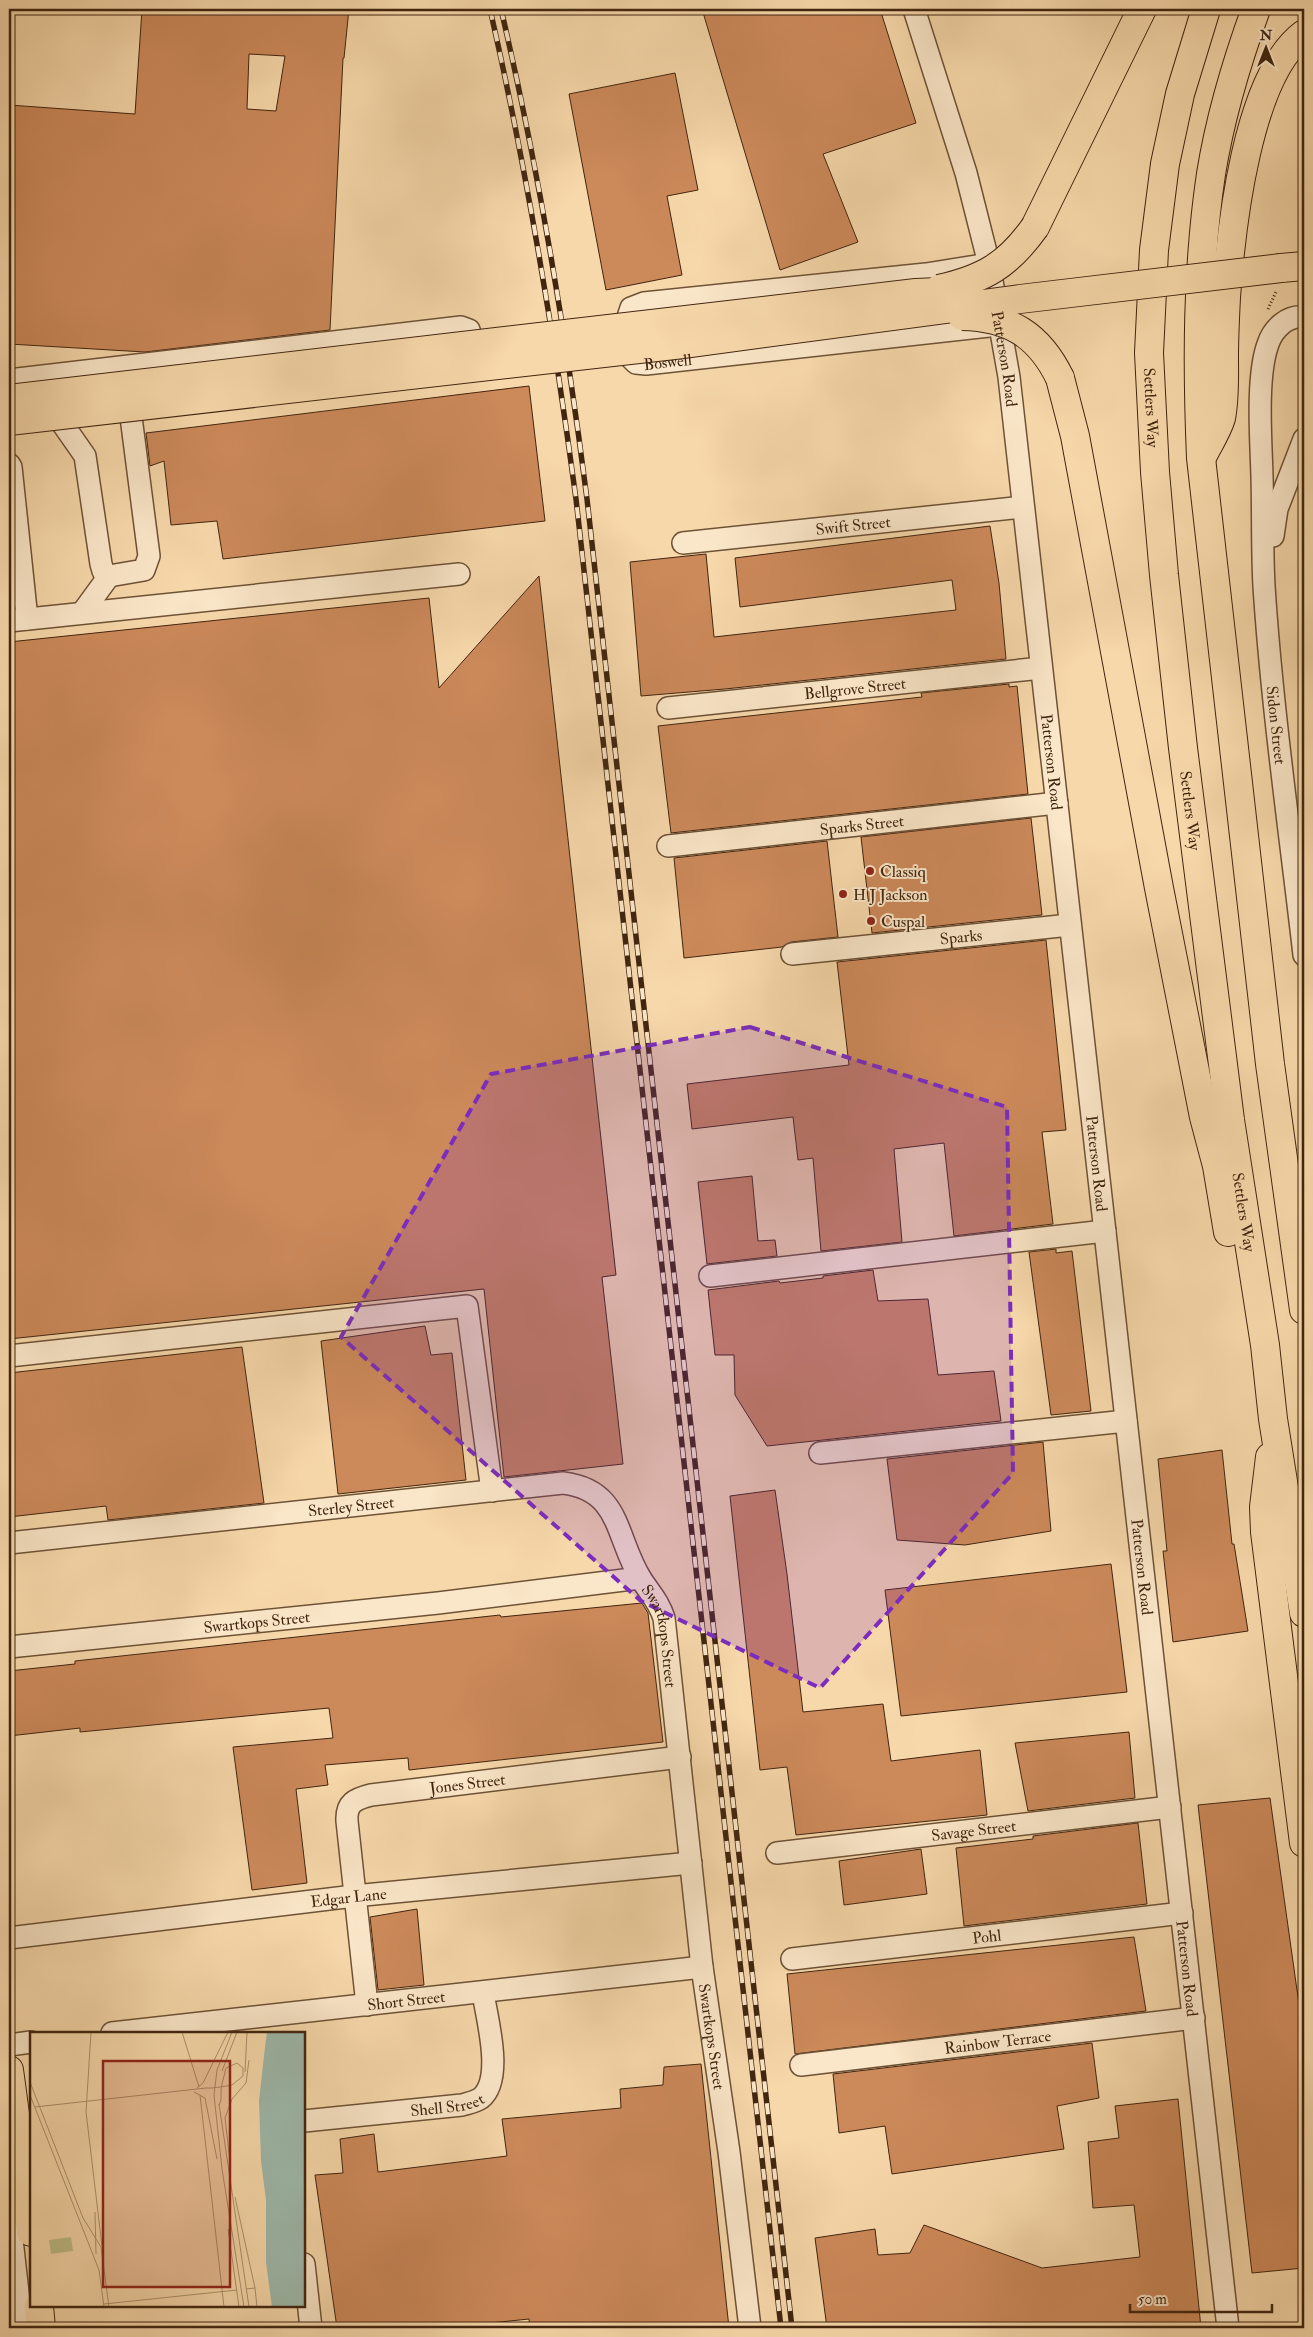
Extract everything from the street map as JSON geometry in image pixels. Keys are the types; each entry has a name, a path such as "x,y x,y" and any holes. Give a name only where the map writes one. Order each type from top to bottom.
{"main road":[{"path":"916,293 970,281 987,274 1004,262 1022,245 1035,228 1142,9"},
{"name":"Settlers Way","path":"1206,9 1180,94 1165,164 1154,250 1150,363 1155,472 1184,758 1230,1120 1265,1344 1273,1419 1304,1613"},
{"path":"1256,9 1228,102 1211,173 1204,240 1198,340 1201,458 1270,1064 1304,1310"},
{"path":"1201,458 1220,420 1224,401 1226,297 1232,232 1251,137 1275,67 1287,51 1304,34"},
{"path":"9,399 916,293 1290,266"},
{"path":"9,421 856,322 1030,298 1290,266"},
{"path":"856,322 952,316 978,317 999,321 1015,327 1035,340 1051,359 1060,378 1075,436 1159,888 1204,1117 1217,1166 1239,1304 1265,1344"},
{"path":"1273,1419 1264,1507 1265,1532 1304,1843"},
{"path":"9,2070 25,2150 30,2218"},
{"path":"39,2307 42,2328"}],"street":[{"name":"Patterson Road","path":"914,9 966,173 989,264 1009,377 1228,2328"},
{"name":"Boswell","path":"989,264 926,274 644,302 636,305 628,312 630,357 636,363 646,364 999,325"},
{"name":"Sidon Street","path":"1304,317 1287,320 1276,328 1268,344 1262,368 1261,421 1264,585 1277,726 1304,955"},
{"path":"9,380 461,327 469,330 470,333 474,376 473,378 131,417 9,429"},
{"path":"82,613 109,576 144,570 150,556 131,417"},
{"path":"62,423 85,456 101,564 103,571 109,576"},
{"name":"Sidon Street","path":"1264,585 1277,509 1304,439"},
{"path":"9,464 11,467 18,620 459,574"},
{"name":"Swift Street","path":"683,543 1023,507"},
{"name":"Bellgrove Street","path":"668,708 1042,668"},
{"name":"Sparks Street","path":"668,846 1057,803"},
{"name":"Sparks","path":"792,954 1070,925"},
{"path":"710,1276 1105,1231"},
{"path":"9,1356 467,1306 492,1491"},
{"path":"820,1453 1126,1420"},
{"name":"Sterley Street","path":"10,1544 563,1483 579,1485 598,1494 608,1507 640,1578"},
{"name":"Swartkops Street","path":"12,1644 438,1603 640,1578 660,1605 664,1618 702,1967 729,2152 750,2328"},
{"name":"Jones Street","path":"366,2005 347,1813 349,1806 359,1798 680,1757"},
{"name":"Savage Street","path":"777,1853 1170,1807"},
{"name":"Edgar Lane","path":"9,1938 354,1896 691,1863"},
{"name":"Pohl","path":"792,1959 1182,1913"},
{"name":"Short Street","path":"121,2032 702,1967"},
{"name":"Shell Street","path":"305,2121 462,2104 481,2098 491,2084 492,2075 492,2057 483,1993"},
{"name":"Rainbow Terrace","path":"800,2065 1194,2018"},
{"path":"9,2045 30,2042"},
{"path":"9,2212 22,2328"},
{"path":"305,2277 311,2328"},
{"path":"1225,2299 1243,2328"}],"path":[{"path":"1266,314 1290,266"}],"highlighted area":[{"path":"750,1027 1007,1107 1013,1473 820,1688 641,1601 341,1337 491,1074"}],"building":[{"path":"142,9 349,9 343,58 330,330 145,352 9,344 9,105 135,114","holes":["249,54 285,56 276,111 247,109"]},
{"path":"702,9 880,9 916,123 823,154 858,242 780,270"},
{"path":"675,73 698,190 667,196 682,275 606,290 569,94"},
{"path":"529,386 545,521 223,559 217,521 171,525 164,461 150,466 146,433"},
{"path":"990,526 999,583 1006,659 725,689 641,696 630,562 706,554 714,637 956,610 952,580 740,607 735,558"},
{"path":"539,576 616,1275 602,1277 623,1464 504,1477 484,1289 9,1339 9,642 429,598 439,688"},
{"path":"1009,684 1009,687 1017,686 1028,794 671,833 658,726 922,697 921,693"},
{"path":"1031,818 1042,915 872,933 861,837"},
{"path":"827,841 838,937 791,942 782,947 684,958 674,858"},
{"path":"1046,940 1066,1130 1042,1132 1053,1224 954,1236 944,1143 894,1149 902,1242 821,1251 813,1158 798,1160 793,1117 692,1129 687,1084 849,1065 837,962"},
{"path":"752,1176 758,1241 775,1240 777,1256 707,1264 698,1182"},
{"path":"1056,1249 1056,1253 1072,1251 1091,1411 1051,1415 1029,1252"},
{"path":"873,1270 878,1301 928,1299 938,1375 994,1371 1001,1421 767,1446 735,1395 734,1355 715,1355 708,1290 779,1281 780,1283 823,1278 823,1276"},
{"path":"425,1326 431,1355 452,1353 466,1480 338,1494 321,1341"},
{"path":"242,1347 264,1503 108,1520 106,1506 9,1517 9,1373"},
{"path":"1043,1442 1051,1531 965,1545 897,1540 887,1459"},
{"path":"1222,1450 1232,1544 1234,1544 1248,1631 1173,1642 1163,1551 1167,1551 1158,1459"},
{"path":"775,1490 803,1712 883,1704 891,1761 980,1750 987,1815 796,1835 787,1767 760,1770 730,1496"},
{"path":"1111,1564 1127,1692 901,1716 885,1590"},
{"path":"642,1603 648,1613 663,1742 409,1770 408,1758 325,1765 328,1785 296,1789 307,1883 252,1890 233,1747 333,1738 329,1708 80,1732 80,1728 9,1736 9,1671 75,1664 75,1661 500,1615 501,1617"},
{"path":"1129,1732 1135,1798 1028,1811 1015,1743"},
{"path":"1270,1798 1304,2040 1304,2268 1252,2273 1198,1805"},
{"path":"1138,1823 1147,1904 964,1926 956,1848 1033,1839 1033,1836"},
{"path":"921,1849 927,1894 844,1905 839,1861"},
{"path":"417,1909 424,1985 378,1990 370,1917"},
{"path":"1134,1937 1146,2011 795,2054 787,1974"},
{"path":"1092,2043 1099,2098 1057,2106 1064,2149 892,2174 885,2126 839,2133 833,2074"},
{"path":"701,2064 729,2328 530,2328 529,2319 442,2328 337,2328 315,2175 343,2173 340,2139 374,2134 378,2172 507,2156 502,2119 621,2108 620,2089 663,2085 664,2067"},
{"path":"1178,2099 1201,2328 827,2328 815,2238 875,2229 878,2255 910,2253 924,2225 1042,2268 1140,2257 1134,2205 1093,2208 1088,2142 1119,2138 1115,2106"}],"railway":[{"path":"490,9 539,253 576,499 781,2328"},
{"path":"501,9 528,131 561,314 587,499 792,2328"}],"place":[{"name":"Classiq","path":"870,871"},
{"name":"H J Jackson","path":"843,894"},
{"name":"Cuspal","path":"871,921"}]}
